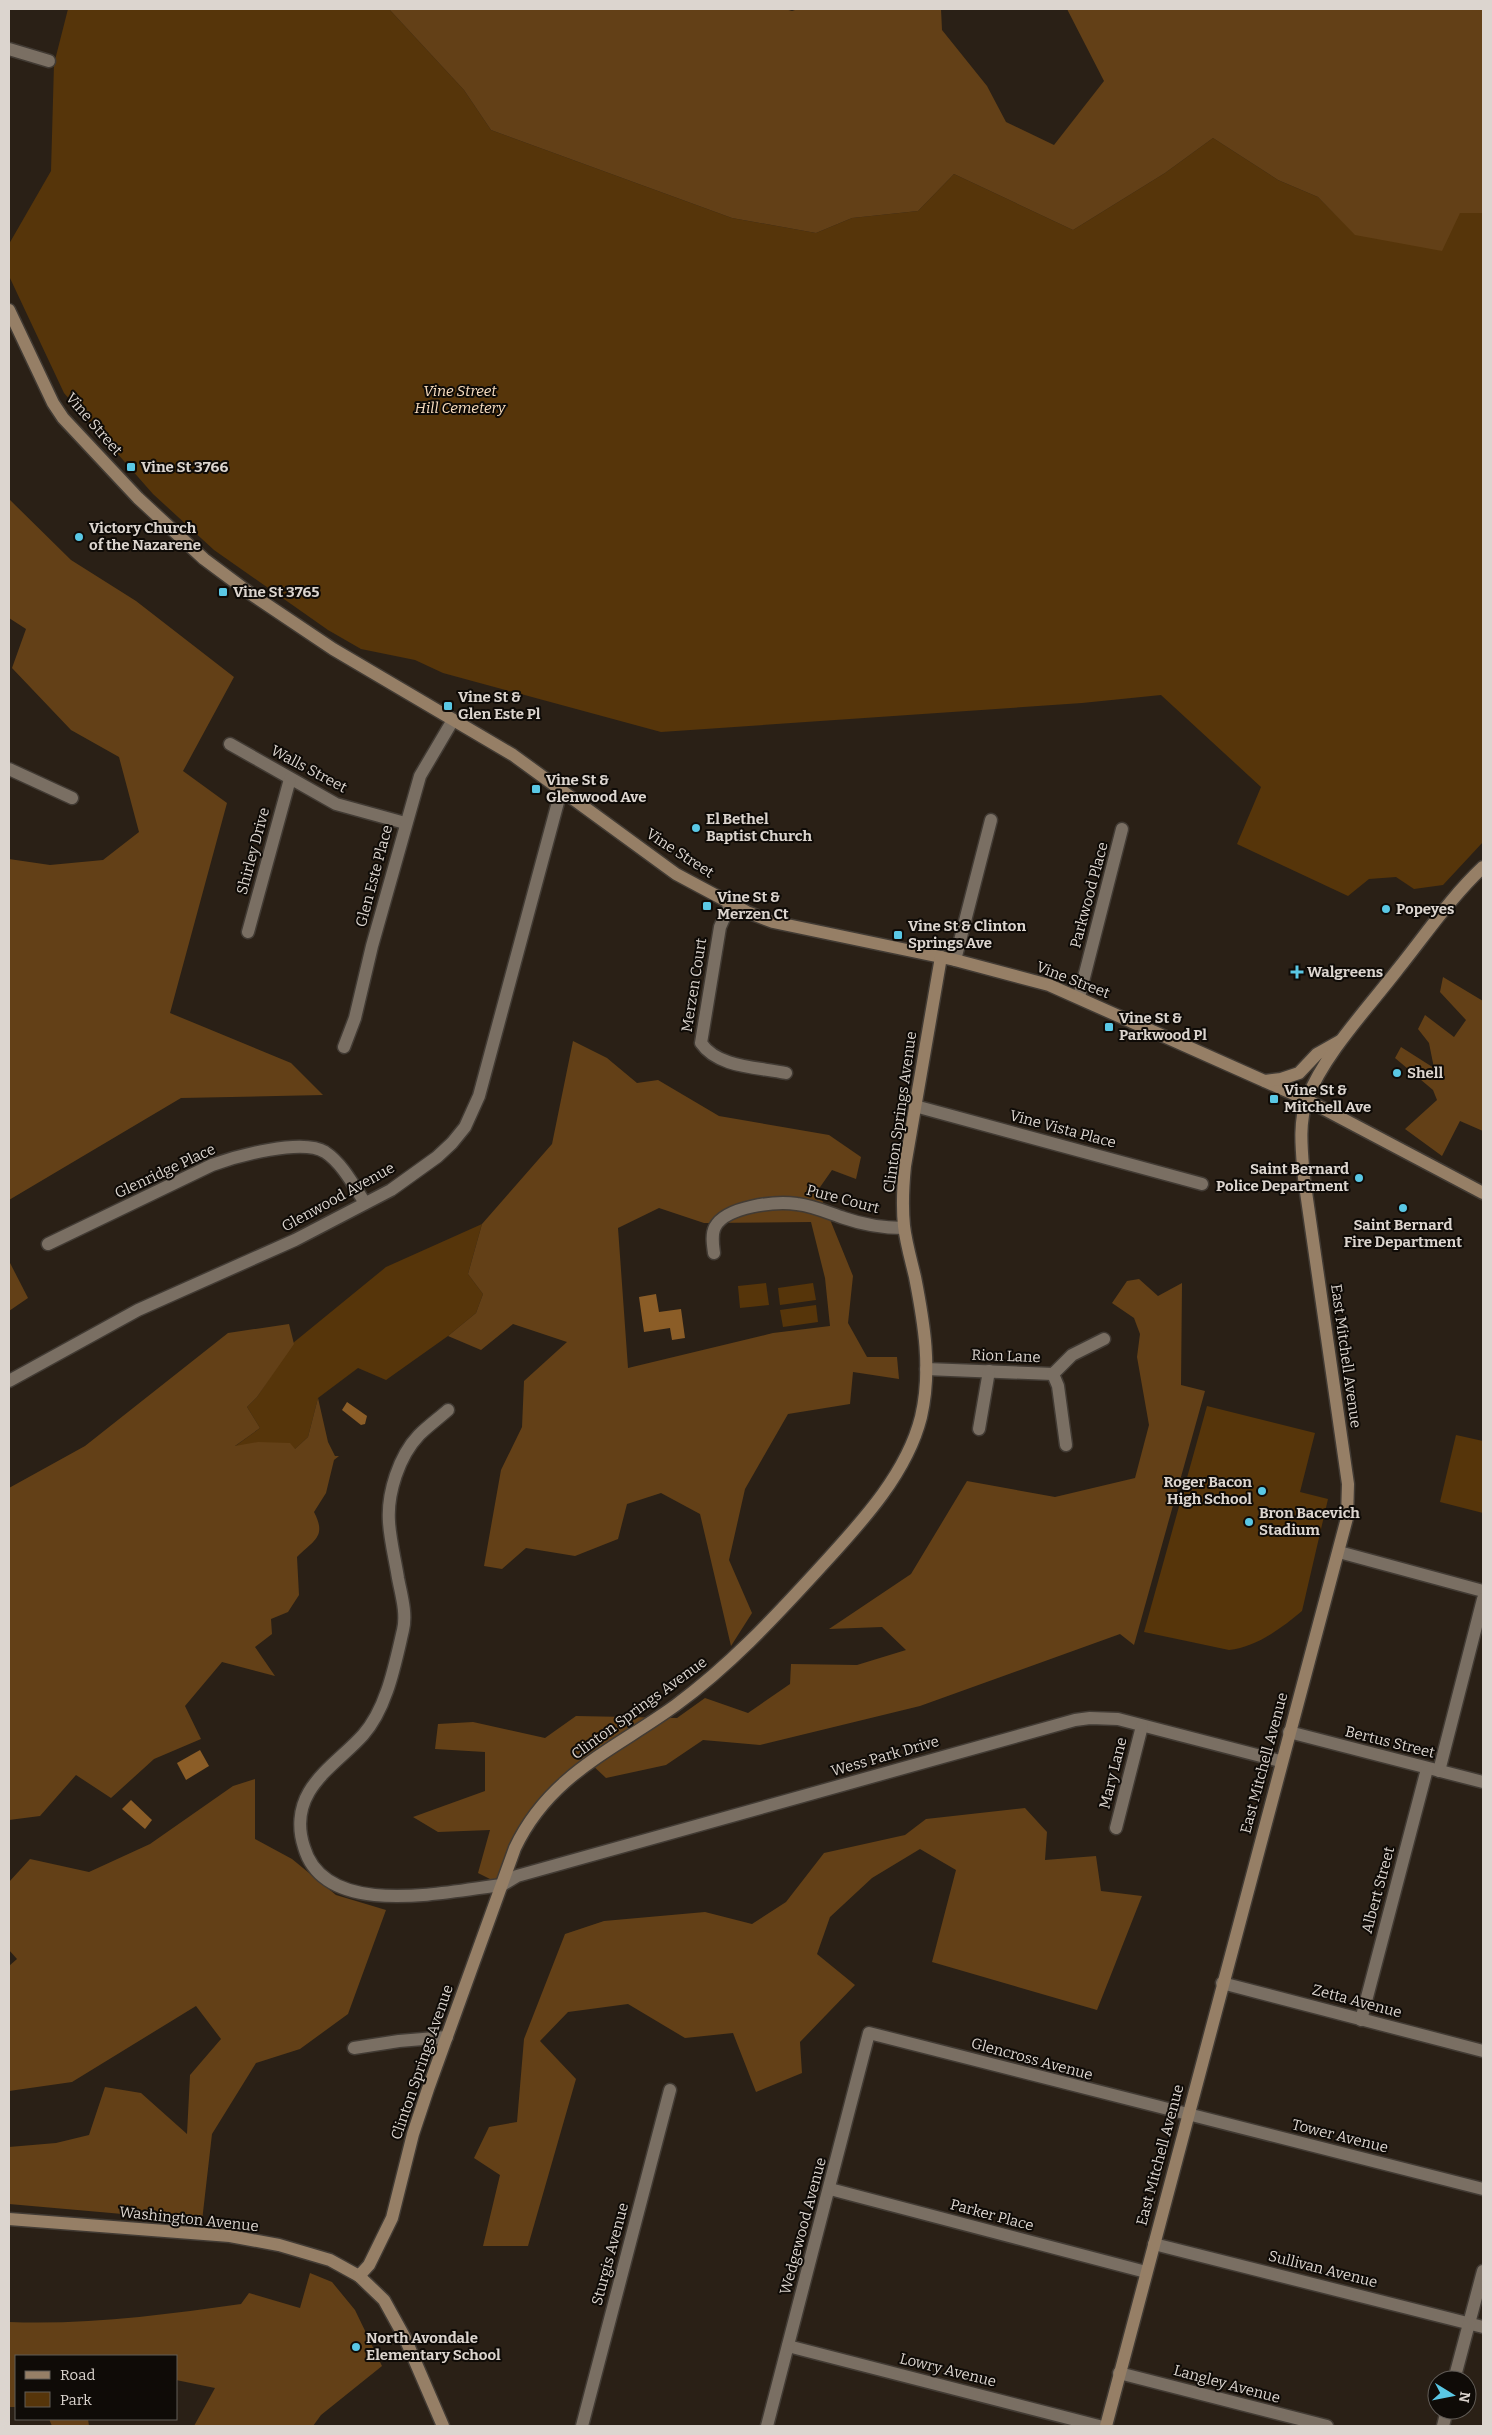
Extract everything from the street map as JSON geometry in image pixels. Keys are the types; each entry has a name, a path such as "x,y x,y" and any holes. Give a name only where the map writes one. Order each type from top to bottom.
{"street":[{"path":"9,49 49,61"},
{"name":"Vine Street","path":"9,310 53,403 63,418 132,492 186,544 251,594 334,649 513,754 560,791 676,874 747,912 773,922 955,960 1050,985 1307,1100 1483,1193"},
{"name":"Glen Este Place","path":"344,1047 354,1018 405,823 420,776 453,720"},
{"name":"Walls Street","path":"230,744 336,804 405,823"},
{"path":"9,769 72,798"},
{"name":"Shirley Drive","path":"248,932 290,779"},
{"name":"Glenwood Avenue","path":"9,1381 138,1310 296,1240 390,1190 437,1157 465,1126 479,1096 560,791"},
{"path":"955,960 991,820"},
{"name":"Parkwood Place","path":"1078,997 1122,830"},
{"path":"1265,1081 1280,1079 1299,1072 1317,1054 1342,1040 1458,893 1483,867"},
{"name":"Merzen Court","path":"731,902 720,927 702,1043 706,1050 719,1060 786,1073"},
{"name":"Clinton Springs Avenue","path":"359,2276 369,2265 392,2218 413,2134 502,1885 520,1840 546,1799 589,1762 676,1705 734,1659 852,1532 898,1469 909,1448 921,1417 926,1369 922,1310 904,1228 905,1166 941,957"},
{"name":"East Mitchell Avenue","path":"1106,2426 1280,1762 1347,1518 1348,1484 1304,1178 1301,1142 1302,1118 1307,1100 1342,1040"},
{"name":"Vine Vista Place","path":"915,1106 1202,1184"},
{"name":"Glenridge Place","path":"48,1244 212,1164 231,1158 296,1145 312,1146 333,1158 365,1203"},
{"name":"Pure Court","path":"714,1253 712,1239 716,1226 724,1218 732,1213 770,1203 799,1204 868,1225 904,1228"},
{"name":"Rion Lane","path":"926,1369 1053,1374 1072,1355 1104,1339"},
{"path":"979,1429 989,1371"},
{"path":"1053,1374 1058,1386 1066,1445"},
{"name":"Wess Park Drive","path":"448,1410 418,1436 405,1455 390,1497 388,1521 404,1610 404,1628 384,1696 376,1716 364,1734 309,1792 302,1810 301,1838 305,1851 318,1870 341,1886 368,1895 396,1897 502,1885 517,1876 1076,1720 1104,1718 1280,1762"},
{"path":"1338,1552 1483,1591"},
{"name":"Albert Street","path":"1361,2020 1483,1599"},
{"name":"Mary Lane","path":"1116,1828 1142,1726"},
{"name":"Bertus Street","path":"1289,1732 1483,1782"},
{"name":"Zetta Avenue","path":"1222,1982 1483,2051"},
{"name":"Glencross Avenue","path":"869,2033 1188,2116"},
{"name":"Wedgewood Avenue","path":"767,2426 869,2033"},
{"path":"354,2048 399,2041 447,2037"},
{"name":"Sturgis Avenue","path":"582,2426 670,2090"},
{"name":"Tower Avenue","path":"1188,2116 1483,2189"},
{"name":"Parker Place","path":"830,2189 1146,2272"},
{"name":"Washington Avenue","path":"9,2219 230,2236 315,2254 359,2276"},
{"name":"Sullivan Avenue","path":"1154,2244 1483,2327"},
{"path":"1457,2370 1483,2271"},
{"path":"359,2276 373,2288 394,2316 443,2426"},
{"name":"Lowry Avenue","path":"788,2346 1099,2426"},
{"name":"Langley Avenue","path":"1119,2373 1327,2426"}],"green space":[{"name":"Vine Street Hill Cemetery","path":"68,9 389,9 464,90 491,130 732,218 816,233 852,218 918,211 954,174 1073,230 1165,173 1213,138 1278,180 1318,197 1356,235 1460,213 1483,213 1483,842 1443,885 1414,889 1396,877 1369,879 1348,896 1237,844 1261,787 1161,695 1082,703 661,732 443,673 415,660 361,649 328,630 214,550 153,494 64,393 9,276 9,244 51,171 54,64"},
{"path":"482,1224 468,1274 483,1294 476,1313 448,1336 386,1380 358,1368 318,1398 308,1437 294,1450 234,1447 260,1428 247,1407 257,1397 293,1343 386,1267"},
{"path":"766,1283 769,1305 740,1308 738,1286"},
{"path":"813,1283 816,1300 780,1305 778,1288"},
{"path":"816,1305 818,1322 783,1327 780,1310"},
{"name":"Bron Bacevich Stadium","path":"1207,1406 1315,1433 1300,1492 1328,1499 1302,1611 1286,1624 1259,1641 1229,1650 1144,1632"},
{"path":"1456,1435 1483,1441 1483,1513 1440,1502"}],"shaded area":[{"path":"389,9 785,9 792,11 798,9 941,9 942,30 987,86 1006,122 1054,145 1104,81 1067,9 1483,9 1483,213 1460,213 1442,251 1355,235 1318,197 1278,180 1213,138 1165,173 1073,230 954,174 918,211 852,218 816,233 732,218 491,130 464,90"},
{"path":"9,499 71,560 136,601 234,677 183,771 227,803 170,1013 291,1063 323,1095 181,1098 9,1200 9,859 50,865 103,860 139,832 119,757 71,730 12,668 26,629 9,618"},
{"path":"1443,977 1483,1001 1483,1131 1460,1121 1442,1156 1405,1129 1437,1100 1433,1090 1395,1058 1401,1047 1434,1068 1429,1043 1418,1029 1425,1015 1454,1037 1466,1020 1440,992"},
{"path":"573,1041 607,1058 637,1083 658,1080 719,1116 829,1135 861,1157 856,1179 832,1170 818,1190 853,1276 848,1323 867,1357 897,1357 899,1379 853,1372 850,1404 788,1414 745,1489 729,1560 752,1613 731,1646 700,1514 661,1493 627,1504 618,1539 575,1556 526,1548 502,1569 484,1566 501,1470 522,1427 524,1381 567,1342 513,1324 481,1350 448,1336 476,1313 483,1294 468,1274 482,1224 552,1144","holes":["659,1208 704,1223 811,1222 825,1278 830,1326 773,1333 628,1368 618,1228"]},
{"path":"9,1261 28,1298 9,1311"},
{"path":"1139,1279 1158,1296 1182,1283 1181,1385 1205,1391 1134,1645 1120,1634 920,1706 760,1745 703,1740 666,1765 606,1778 589,1762 546,1799 502,1885 478,1873 490,1830 438,1832 413,1817 485,1791 485,1752 435,1749 438,1724 473,1722 545,1738 576,1716 677,1718 705,1698 748,1713 790,1684 791,1664 857,1665 906,1650 882,1627 829,1629 911,1574 967,1481 1055,1497 1135,1478 1149,1425 1137,1357 1140,1334 1134,1318 1112,1303 1127,1281"},
{"path":"656,1294 659,1312 681,1309 685,1338 672,1340 670,1328 644,1332 639,1297"},
{"path":"289,1324 294,1344 257,1397 247,1407 260,1428 235,1446 258,1442 290,1443 295,1449 308,1437 318,1398 328,1442 335,1456 339,1456 334,1460 326,1493 314,1512 319,1527 317,1538 297,1557 299,1595 288,1612 271,1619 272,1634 255,1647 275,1676 222,1662 185,1706 201,1739 154,1759 111,1798 76,1775 40,1816 9,1820 9,1488 85,1446 228,1333"},
{"path":"347,1402 367,1416 365,1424 361,1425 342,1410"},
{"path":"200,1750 209,1766 186,1780 177,1763"},
{"path":"255,1779 255,1839 292,1859 336,1895 386,1910 348,2014 300,2049 256,2063 212,2134 202,2221 9,2204 9,2147 56,2143 89,2135 105,2087 141,2093 187,2134 190,2075 221,2039 196,2006 72,2082 9,2091 9,1966 17,1959 9,1950 9,1882 30,1859 89,1872 150,1844 233,1786"},
{"path":"131,1800 152,1820 145,1829 122,1809"},
{"path":"1025,1808 1047,1832 1045,1860 1096,1856 1101,1891 1142,1896 1097,2010 932,1962 956,1870 920,1849 872,1878 830,1917 817,1954 855,1985 800,2042 802,2073 756,2092 733,2033 685,2038 628,2004 568,2012 540,2041 576,2079 528,2246 483,2246 500,2175 474,2158 489,2127 517,2122 524,2039 565,1934 604,1921 705,1912 752,1924 786,1902 824,1853 905,1835 926,1819"},
{"path":"310,2273 332,2282 355,2310 382,2366 321,2415 313,2426 194,2426 215,2388 178,2380 178,2355 15,2355 15,2407 9,2407 9,2322 96,2321 183,2312 241,2304 249,2293 300,2308"},
{"path":"49,2420 88,2420 89,2426 52,2426"}],"place":[{"name":"Vine St 3766","path":"131,467"},
{"name":"Victory Church of the Nazarene","path":"79,537"},
{"name":"Vine St 3765","path":"223,592"},
{"name":"Vine St & Glen Este Pl","path":"448,706"},
{"name":"Vine St & Glenwood Ave","path":"536,789"},
{"name":"El Bethel Baptist Church","path":"696,828"},
{"name":"Vine St & Merzen Ct","path":"707,906"},
{"name":"Popeyes","path":"1386,909"},
{"name":"Vine St & Clinton Springs Ave","path":"898,935"},
{"name":"Walgreens","path":"1297,972"},
{"name":"Vine St & Parkwood Pl","path":"1109,1027"},
{"name":"Shell","path":"1397,1073"},
{"name":"Vine St & Mitchell Ave","path":"1274,1099"},
{"name":"Saint Bernard Police Department","path":"1359,1178"},
{"name":"Saint Bernard Fire Department","path":"1403,1208"},
{"name":"Roger Bacon High School","path":"1262,1491"},
{"name":"Bron Bacevich Stadium","path":"1249,1522"},
{"name":"North Avondale Elementary School","path":"356,2347"}]}
